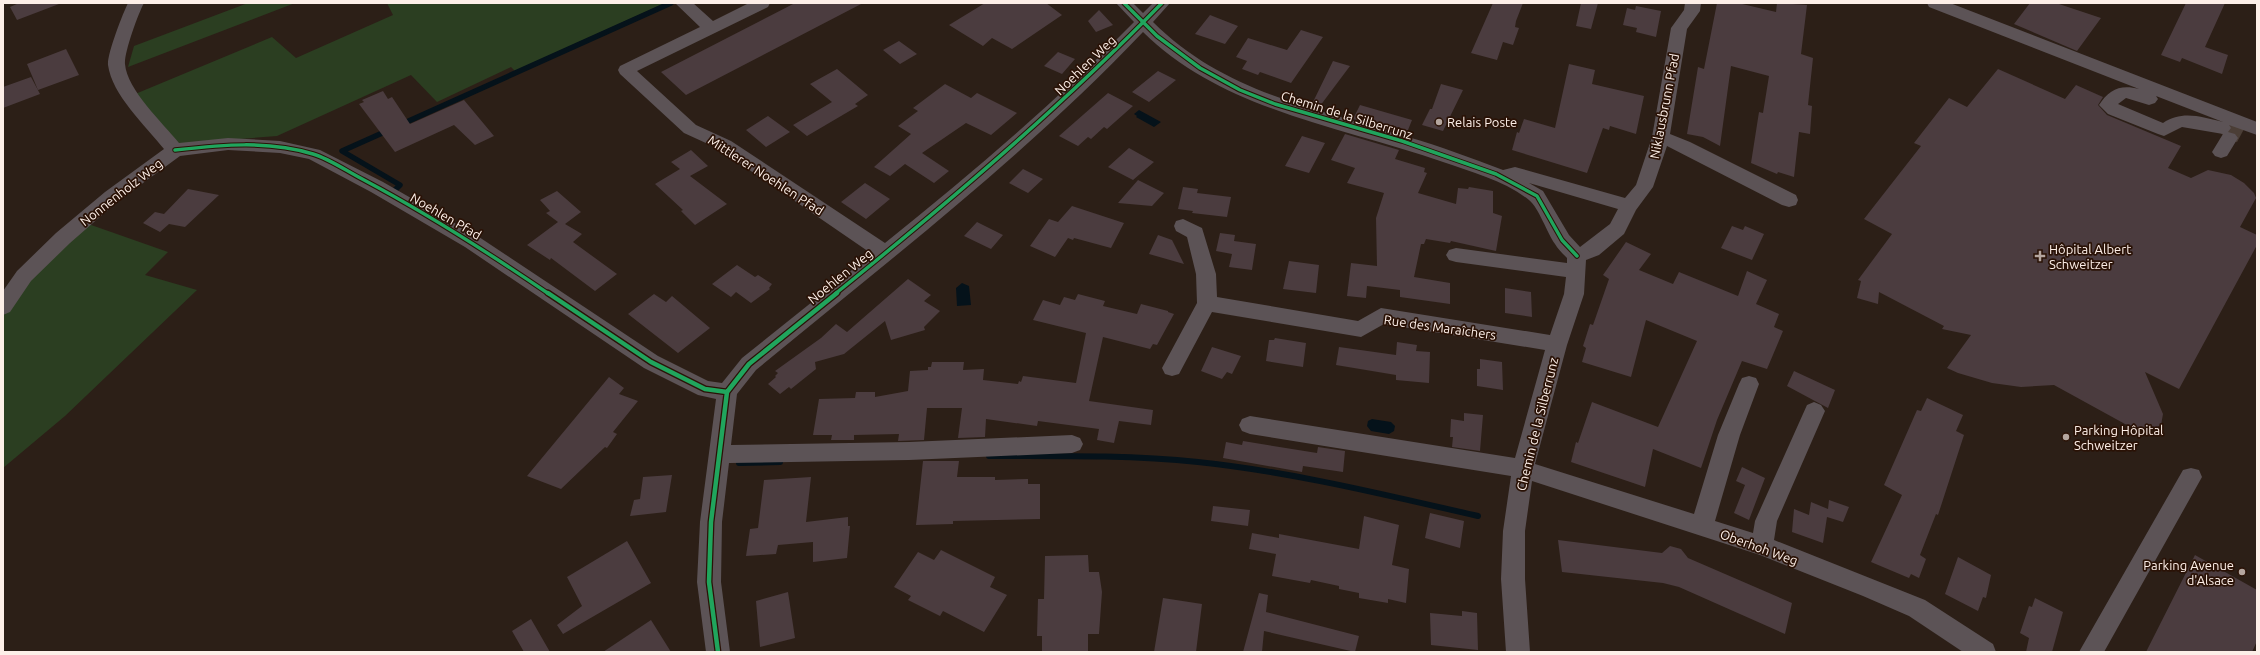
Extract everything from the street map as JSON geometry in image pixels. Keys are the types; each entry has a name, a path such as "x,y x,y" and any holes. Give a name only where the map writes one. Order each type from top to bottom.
{"street":[{"name":"Nonnenholz Weg","path":"3,307 24,276 63,238 111,197 175,150 122,85 116,63 130,14 136,3"},
{"path":"683,3 711,28 762,3"},
{"name":"Chemin de la Silberrunz","path":"1124,3 1156,36 1200,68 1240,90 1275,104 1402,141 1496,174 1538,196"},
{"name":"Noehlen Weg","path":"727,392 749,364 998,159 1144,23 1162,3"},
{"name":"Niklausbrunn Pfad","path":"1628,206 1644,187 1661,137 1680,28 1692,11 1693,3"},
{"path":"1935,3 2229,133"},
{"name":"Mittlerer Noehlen Pfad","path":"711,28 626,70 690,129 725,145 885,252"},
{"path":"2257,129 2229,133 2138,95 2121,92 2113,96 2108,105 2114,110 2164,130 2171,127 2176,122 2190,121 2257,142"},
{"path":"1661,137 1684,146 1789,200"},
{"name":"Noehlen Pfad","path":"175,150 228,144 280,147 314,154 377,187 472,242 651,362 705,389 727,392"},
{"name":"Chemin de la Silberrunz","path":"1496,174 1515,173 1628,206"},
{"path":"1553,184 1538,196 1576,263"},
{"path":"1456,255 1576,263 1617,229 1628,206"},
{"path":"1172,368 1207,303 1206,274 1195,233 1183,226"},
{"name":"Chemin de la Silberrunz","path":"1518,652 1513,578 1514,531 1523,469 1557,345 1574,294 1576,263"},
{"name":"Rue des Maraîchers","path":"1207,303 1361,329 1380,316 1534,340 1557,345"},
{"path":"1702,526 1729,435 1749,384"},
{"path":"718,652 709,582 711,522 727,392"},
{"path":"1762,546 1766,521 1814,411"},
{"name":"Oberhoh Weg","path":"1250,425 1523,469 1762,546 1917,608 1984,652"},
{"path":"719,454 909,451 1072,444"},
{"path":"2091,652 2190,477"}],"green space":[{"path":"248,3 295,3 128,67 134,46"},
{"path":"387,3 665,3 515,71 511,67 437,102 411,75 277,136 175,144 128,97 272,37 296,58 393,15"},
{"path":"77,220 168,252 145,275 197,290 65,416 3,468 3,299"}],"shaded area":[{"path":"1139,110 1161,122 1154,127 1136,117 1137,116 1134,114"},
{"path":"962,283 969,286 971,305 957,306 956,288"},
{"path":"1372,419 1391,422 1395,426 1394,431 1389,434 1371,431 1367,426 1368,421"}],"building":[{"path":"19,3 59,4 17,20 10,7"},
{"path":"795,3 863,3 686,95 661,72"},
{"path":"985,3 1046,3 1062,15 1012,49 992,38 983,46 949,25"},
{"path":"1493,3 1523,3 1516,21 1515,27 1519,28 1513,45 1503,42 1497,60 1471,53"},
{"path":"1581,3 1598,3 1591,29 1576,26"},
{"path":"1717,3 1738,3 1776,12 1777,3 1807,5 1801,54 1813,58 1808,105 1812,106 1810,134 1799,132 1794,177 1778,172 1777,174 1751,163 1759,112 1763,113 1769,76 1731,66 1720,146 1703,137 1687,134 1698,67 1704,69"},
{"path":"2030,3 2056,3 2101,18 2077,51 2014,24"},
{"path":"2186,3 2225,3 2205,47 2228,55 2222,74 2182,58 2180,62 2161,55"},
{"path":"1636,6 1661,11 1656,37 1636,32 1637,28 1623,25 1627,8 1635,10"},
{"path":"1099,10 1113,25 1096,32 1088,21"},
{"path":"1210,15 1238,26 1225,44 1195,34"},
{"path":"1301,30 1323,37 1291,83 1260,72 1258,75 1242,69 1247,61 1236,57 1248,38 1287,50"},
{"path":"899,41 917,54 900,64 883,50"},
{"path":"66,49 79,75 38,90 27,64"},
{"path":"1058,52 1075,59 1062,74 1044,66"},
{"path":"1333,61 1350,66 1320,106 1313,102"},
{"path":"1569,64 1595,70 1592,84 1644,96 1636,134 1610,126 1609,130 1603,128 1587,173 1512,150 1517,132 1519,133 1524,119 1555,128"},
{"path":"837,69 868,95 855,104 858,106 807,136 793,125 832,102 810,84"},
{"path":"1998,69 2065,99 2076,85 2103,97 2098,105 2107,115 2181,146 2168,168 2191,178 2208,170 2231,175 2244,183 2254,193 2256,198 2240,227 2257,235 2257,245 2179,389 2145,372 2163,414 2161,425 2155,428 2146,430 2125,424 2054,385 2021,387 1992,383 1958,373 1947,368 1971,335 1942,329 1944,326 1879,292 1878,304 1857,298 1861,281 1858,280 1892,234 1864,219 1921,146 1914,143 1949,98 1967,107"},
{"path":"1158,71 1176,80 1149,102 1132,92"},
{"path":"31,77 40,94 3,108 3,87"},
{"path":"945,84 971,98 977,93 1017,113 991,135 966,123 922,153 949,171 934,183 905,164 890,176 874,167 911,134 898,126 918,111 913,108"},
{"path":"1441,84 1463,90 1443,131 1422,125 1430,109 1432,109"},
{"path":"383,91 388,99 392,97 410,124 464,100 494,136 475,145 454,125 395,152 359,104 364,102 362,100"},
{"path":"1108,93 1133,106 1107,129 1104,127 1091,139 1088,137 1078,146 1059,136"},
{"path":"1360,105 1412,120 1406,135 1353,119"},
{"path":"768,116 790,132 766,147 746,130"},
{"path":"1345,134 1399,150 1395,159 1425,168 1424,172 1427,173 1418,193 1456,204 1458,188 1468,189 1469,187 1493,191 1493,213 1502,216 1496,251 1451,241 1450,243 1426,239 1424,244 1421,244 1414,277 1450,283 1450,304 1400,297 1400,290 1367,286 1366,298 1347,296 1351,263 1377,266 1376,218 1384,193 1347,183 1355,168 1331,160"},
{"path":"1302,136 1325,143 1309,173 1285,166"},
{"path":"1129,148 1154,162 1133,180 1108,167"},
{"path":"691,150 708,166 690,176 727,204 695,225 681,211 683,210 655,184 680,169 671,162"},
{"path":"1023,169 1043,179 1028,193 1009,183"},
{"path":"1138,180 1164,193 1152,206 1118,203"},
{"path":"865,183 890,199 866,219 841,202"},
{"path":"1183,187 1198,189 1197,193 1231,197 1227,217 1192,213 1193,211 1178,209"},
{"path":"188,189 219,195 185,227 169,224 160,232 143,223 155,212 164,214"},
{"path":"557,191 581,212 565,224 582,234 573,242 617,274 595,291 551,258 550,260 527,245 558,222 546,213 550,211 540,200"},
{"path":"1072,206 1124,223 1111,248 1074,238 1073,240 1068,238 1055,257 1030,246 1049,219 1058,222"},
{"path":"977,222 1003,235 991,249 964,236"},
{"path":"1732,226 1743,230 1745,226 1764,234 1752,260 1721,248"},
{"path":"1220,233 1235,235 1234,241 1256,244 1252,270 1229,267 1232,254 1216,251"},
{"path":"1158,235 1172,240 1184,264 1149,254"},
{"path":"1626,242 1651,254 1639,270 1673,284 1679,272 1738,296 1747,271 1767,280 1756,304 1779,314 1774,327 1783,331 1767,369 1742,361 1717,420 1701,468 1653,449 1645,487 1571,462 1576,442 1578,443 1592,402 1658,427 1697,341 1646,320 1631,377 1582,362 1586,348 1583,346 1590,324 1593,325 1609,279 1603,275"},
{"path":"1289,261 1319,265 1316,293 1283,289"},
{"path":"737,265 755,277 758,275 772,284 769,288 770,289 751,303 736,292 731,297 712,284"},
{"path":"908,279 931,295 924,301 940,311 924,327 925,330 891,340 885,321 844,354 815,362 816,369 791,389 789,387 780,394 768,384 776,377 775,376 778,373 775,371 821,338 836,324 847,332"},
{"path":"1505,288 1531,292 1532,317 1505,313"},
{"path":"654,294 666,302 672,296 710,328 678,353 628,314"},
{"path":"1078,294 1105,301 1103,306 1137,314 1141,304 1174,314 1157,345 1153,344 1150,349 1103,337 1089,401 1153,410 1151,425 1119,421 1114,443 1097,440 1099,429 1038,421 1037,426 986,419 985,437 958,438 962,408 927,408 924,440 898,441 899,434 854,435 854,440 831,440 832,435 813,435 819,399 855,398 856,392 875,392 875,397 908,391 910,371 928,370 928,367 931,367 932,362 964,362 963,370 984,369 983,380 1018,384 1019,381 1021,382 1023,376 1076,383 1086,333 1033,320 1043,300 1060,305 1064,297 1075,300"},
{"path":"1275,338 1306,343 1303,367 1266,361 1269,340 1274,340"},
{"path":"1397,342 1417,345 1416,351 1430,352 1429,383 1396,380 1396,375 1336,365 1339,347 1396,355"},
{"path":"1212,347 1241,356 1232,374 1227,372 1222,379 1201,371"},
{"path":"1480,359 1502,362 1503,390 1477,386 1477,369 1480,369"},
{"path":"1794,371 1835,390 1828,408 1787,386"},
{"path":"609,377 624,388 619,394 638,401 613,432 617,434 607,448 605,447 561,489 527,476"},
{"path":"1927,398 1963,415 1956,431 1964,435 1938,515 1936,514 1920,555 1926,559 1919,578 1911,574 1909,578 1871,562 1902,495 1884,485 1917,410 1921,411"},
{"path":"1464,413 1483,415 1480,451 1452,447 1453,437 1450,437 1451,419 1464,421"},
{"path":"1243,441 1317,453 1318,447 1345,451 1343,472 1303,466 1302,472 1223,458 1226,442 1242,445"},
{"path":"923,461 959,461 957,477 995,477 995,480 1028,479 1028,484 1040,484 1040,519 953,521 953,524 916,525"},
{"path":"1742,467 1765,478 1749,520 1734,513 1745,485 1736,481"},
{"path":"672,475 666,512 630,516 634,500 640,499 643,477"},
{"path":"811,477 806,522 848,517 848,526 850,526 847,558 813,562 813,542 778,545 776,554 746,556 750,529 758,528 764,480"},
{"path":"1829,500 1849,507 1843,522 1827,517 1823,543 1792,532 1794,509 1809,515 1811,502 1828,509"},
{"path":"1213,506 1250,510 1248,526 1211,521"},
{"path":"1430,513 1464,521 1460,548 1425,538"},
{"path":"1364,516 1399,525 1392,565 1409,569 1406,603 1388,599 1388,603 1359,598 1359,593 1339,589 1339,586 1311,580 1310,583 1272,576 1276,554 1249,549 1252,533 1279,538 1279,534 1359,549"},
{"path":"1558,540 1662,553 1670,546 1681,549 1688,558 1792,603 1785,634 1679,587 1663,583 1562,572"},
{"path":"627,541 651,583 563,634 557,625 582,606 567,577"},
{"path":"941,550 995,577 990,587 1007,595 984,632 943,611 940,616 908,600 911,596 894,587 918,552 934,560"},
{"path":"1088,555 1089,572 1099,572 1102,592 1099,634 1088,634 1088,652 1042,652 1042,636 1037,636 1038,599 1044,599 1045,556"},
{"path":"2195,555 2257,590 2257,641 2252,652 2146,652"},
{"path":"1958,557 1991,575 1986,598 1983,597 1978,611 1945,594"},
{"path":"788,592 795,638 760,647 756,601"},
{"path":"1259,593 1268,595 1266,612 1359,636 1355,652 1264,631 1262,652 1243,652"},
{"path":"1163,598 1202,604 1196,652 1154,652"},
{"path":"2035,598 2063,612 2052,652 2026,652 2029,638 2020,633 2029,606 2032,607"},
{"path":"1462,611 1477,613 1478,650 1431,645 1430,613 1462,616"},
{"path":"531,619 550,652 524,652 512,631"},
{"path":"651,620 671,652 603,652"}],"waterway":[{"path":"402,124 671,3"},
{"path":"389,130 342,151 400,185 391,194"},
{"path":"989,456 1094,456 1146,458 1234,466 1339,485 1478,516"},
{"path":"739,463 780,462"}],"tunnel":[{"path":"2229,138 2236,125"}],"cycle path":[{"path":"1124,3 1157,36 1200,68 1240,90 1275,104 1402,141 1496,174 1537,196 1562,240 1577,256"},
{"path":"718,652 709,582 711,522 727,392 749,364 909,234 1014,146 1065,100 1162,3"},
{"path":"175,150 228,144 280,147 314,154 377,187 472,242 651,362 705,389 727,392"}],"place":[{"name":"Relais Poste","path":"1439,122"},
{"name":"Hôpital Albert Schweitzer","path":"2040,256"},
{"name":"Parking Hôpital Schweitzer","path":"2066,437"},
{"name":"Parking Avenue d'Alsace","path":"2242,572"}]}
